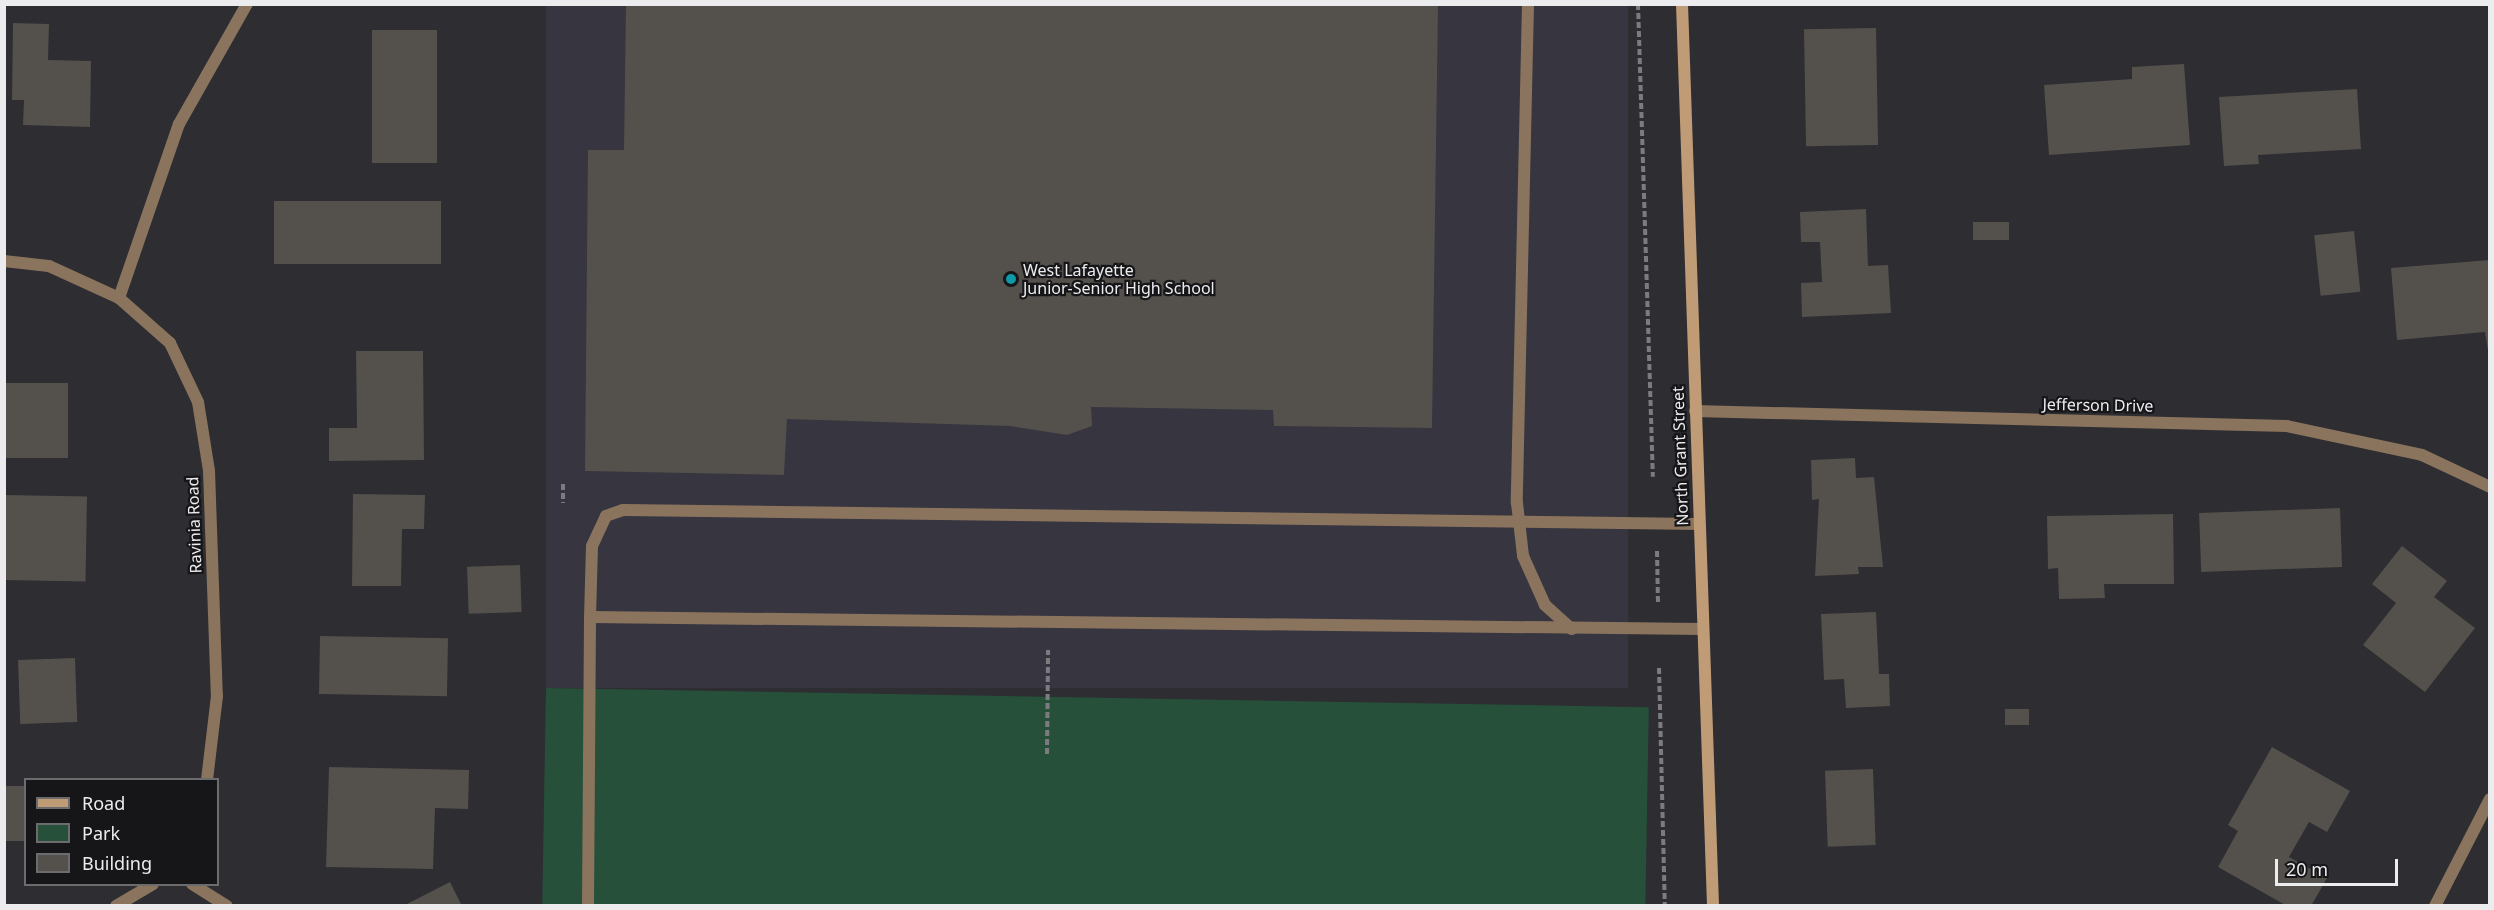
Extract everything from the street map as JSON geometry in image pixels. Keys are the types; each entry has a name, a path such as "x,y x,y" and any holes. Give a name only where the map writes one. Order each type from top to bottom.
{"street":[{"path":"118,298 179,124 247,4"},
{"path":"1528,4 1519,525 1523,556 1545,605 1572,629"},
{"name":"North Grant Street","path":"1682,4 1698,524 1713,906"},
{"name":"Ravinia Road","path":"4,261 49,266 118,298 170,343 198,402 209,471 218,696 207,778"},
{"name":"Jefferson Drive","path":"1695,411 2287,426 2422,455 2490,487"},
{"path":"588,906 592,546 606,516 622,510 1049,513 1519,525 1698,524"},
{"path":"590,617 1703,629"},
{"path":"2434,906 2490,799"},
{"path":"116,906 151,886"},
{"path":"194,886 227,906"}],"path":[{"path":"1638,4 1653,477"},
{"path":"563,484 563,503"},
{"path":"1657,547 1658,602"},
{"path":"1047,754 1048,650"},
{"path":"1659,668 1665,906"}],"shaded area":[{"path":"546,5 1628,5 1628,688 546,688"}],"green space":[{"path":"546,688 1649,707 1645,906 542,905"}],"building":[{"name":"West Lafayette Junior-Senior High School","path":"626,4 1438,4 1432,428 1274,426 1273,410 1091,407 1092,426 1067,435 1010,426 787,419 784,475 585,471 588,150 624,150"},
{"path":"13,23 49,24 48,60 91,61 90,127 23,125 24,100 12,100"},
{"path":"1876,28 1878,145 1806,146 1804,29"},
{"path":"372,30 437,30 437,163 372,163"},
{"path":"2184,64 2190,145 2049,155 2044,85 2132,79 2132,67"},
{"path":"2357,89 2361,149 2258,155 2259,164 2224,166 2219,97"},
{"path":"274,201 441,201 441,264 274,264"},
{"path":"1866,209 1868,266 1888,265 1891,313 1802,317 1801,283 1822,282 1820,242 1801,242 1800,212"},
{"path":"1973,222 2009,222 2009,240 1973,240"},
{"path":"2354,231 2360,292 2321,296 2314,235"},
{"path":"2490,260 2490,363 2485,332 2397,340 2391,268"},
{"path":"356,351 423,351 424,460 329,461 329,428 357,428"},
{"path":"4,383 68,383 68,458 4,458"},
{"path":"1855,458 1856,478 1874,477 1883,567 1858,567 1859,574 1815,576 1819,499 1812,500 1811,460"},
{"path":"353,494 425,495 424,529 402,529 401,586 352,586"},
{"path":"4,495 87,496 86,581 4,580"},
{"path":"2340,508 2342,567 2201,572 2199,513"},
{"path":"2173,514 2174,584 2104,584 2105,598 2059,599 2058,568 2048,569 2047,516"},
{"path":"2402,546 2447,581 2434,597 2475,628 2425,692 2363,645 2396,603 2372,584"},
{"path":"520,565 522,612 469,614 467,567"},
{"path":"1876,612 1879,674 1889,674 1890,706 1846,708 1844,679 1824,680 1821,614"},
{"path":"320,636 448,638 447,696 319,694"},
{"path":"75,658 77,722 20,724 18,660"},
{"path":"2005,709 2029,709 2029,725 2005,725"},
{"path":"2272,747 2350,791 2327,832 2309,822 2289,857 2327,878 2311,906 2287,906 2218,867 2238,831 2228,825"},
{"path":"329,767 469,770 468,809 435,808 433,869 326,867"},
{"path":"1873,769 1876,845 1828,847 1825,771"},
{"path":"4,786 24,786 24,841 4,841"},
{"path":"450,882 462,906 403,906"}],"place":[{"name":"West Lafayette Junior-Senior High School","path":"1011,279"}]}
